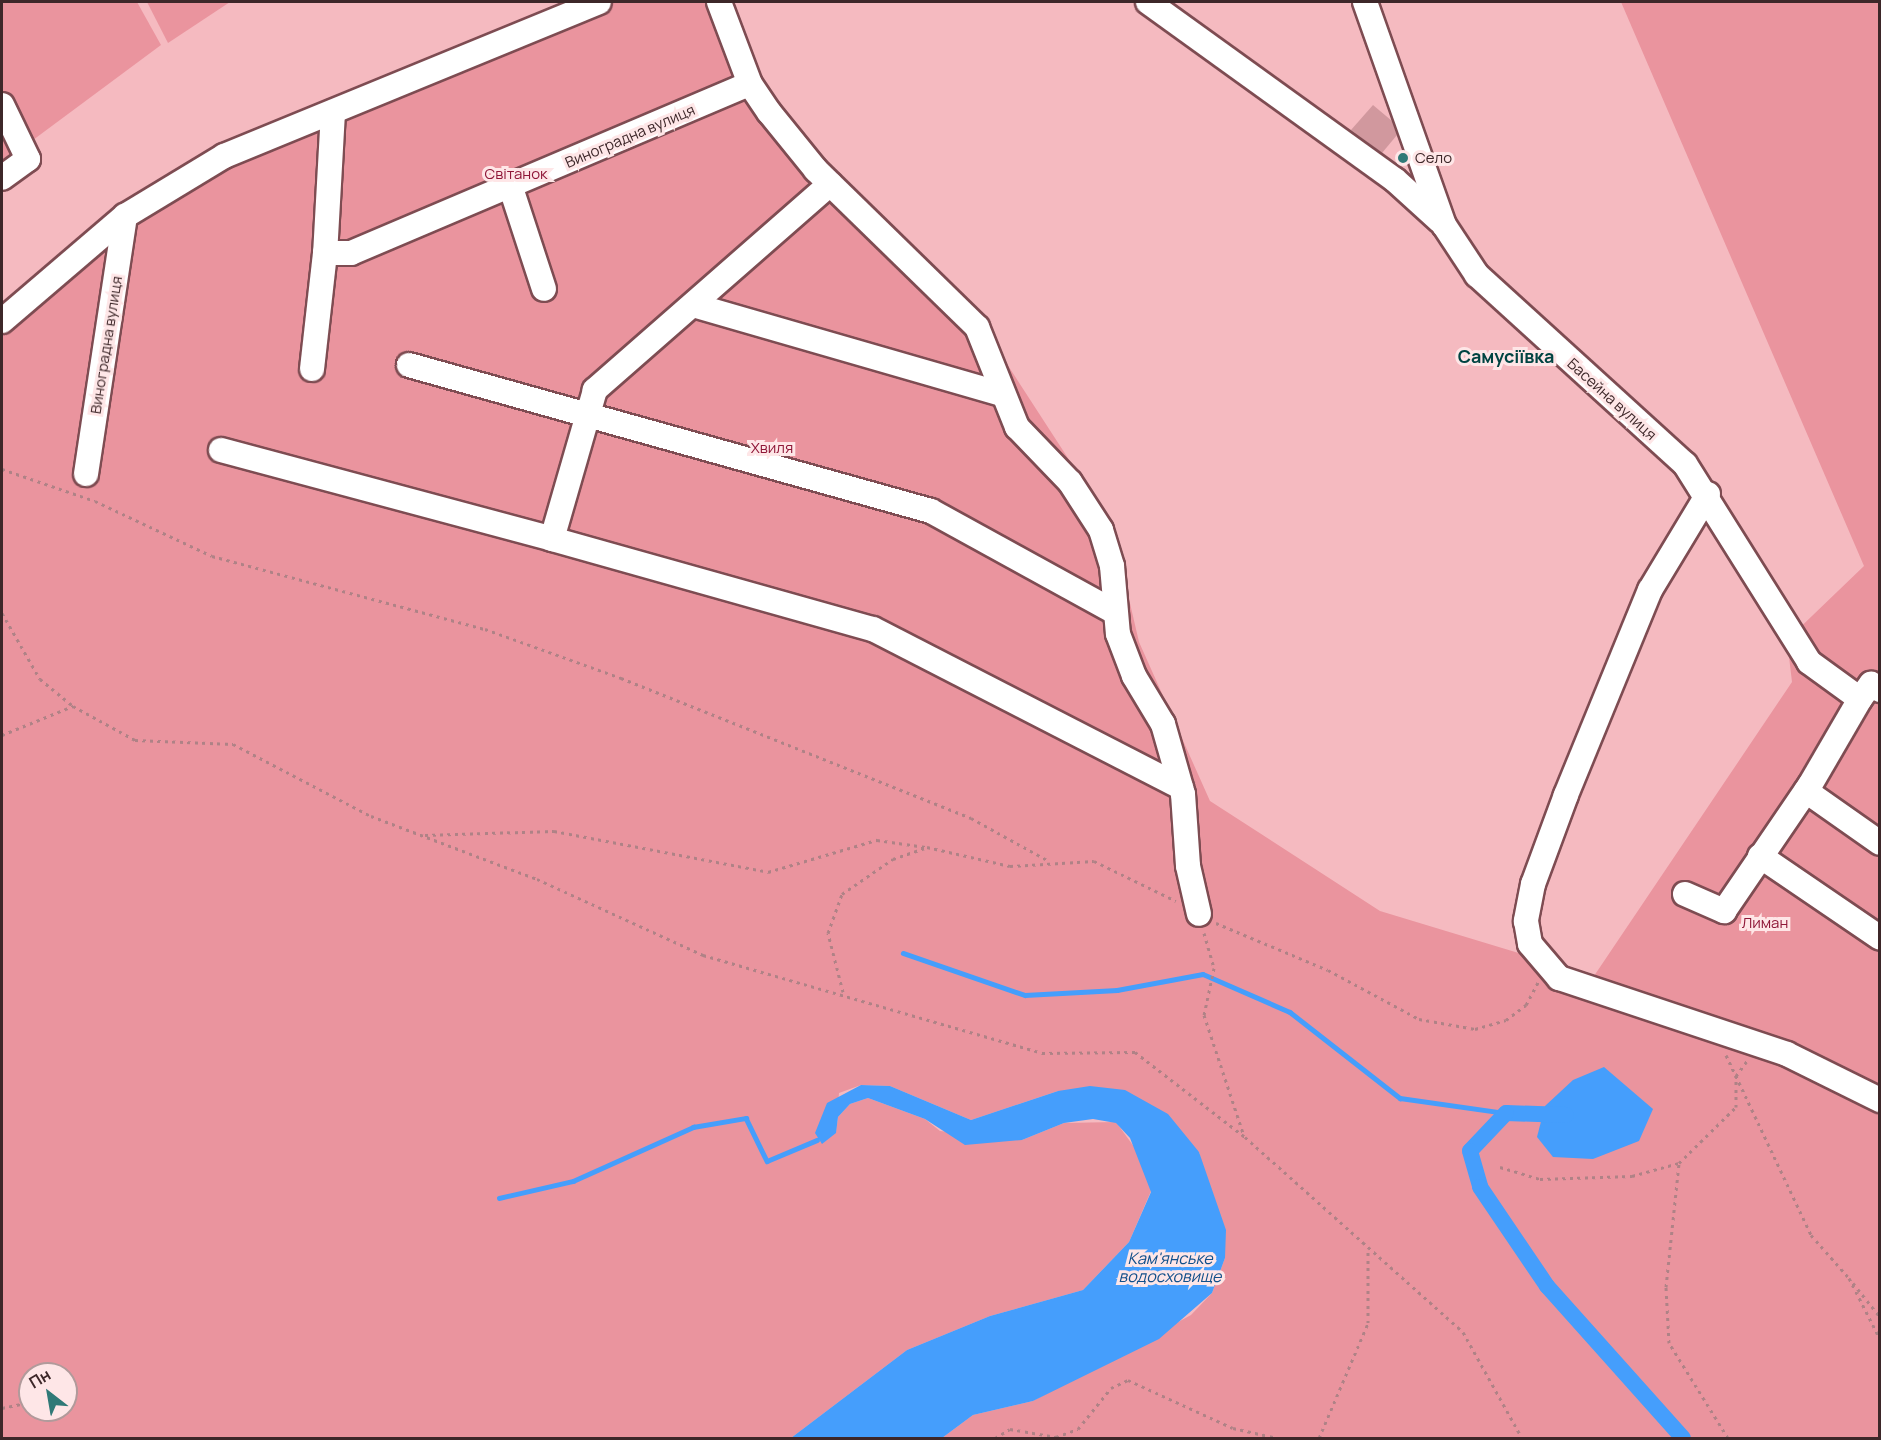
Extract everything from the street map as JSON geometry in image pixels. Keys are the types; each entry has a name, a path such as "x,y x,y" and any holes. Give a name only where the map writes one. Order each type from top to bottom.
{"street":[{"path":"2,321 125,216 224,156 599,2"},
{"path":"719,2 750,84 830,184 976,327 992,354 1001,394 1017,427 1070,482 1101,530 1112,566 1118,634 1134,676 1163,724 1181,787 1188,866 1198,914"},
{"path":"1148,2 1395,180 1444,225"},
{"path":"1365,2 1444,225"},
{"name":"Виноградна вулиця","path":"325,253 351,253 511,188 750,84"},
{"path":"2,105 28,159 2,178"},
{"path":"312,369 325,253 333,112"},
{"path":"552,539 595,390 830,184"},
{"path":"511,188 544,289"},
{"name":"Виноградна вулиця","path":"86,474 125,216"},
{"name":"Басейна вулиця","path":"1444,225 1477,274 1686,464 1708,494 1794,641 1809,662 1872,685"},
{"path":"693,304 1001,394"},
{"path":"409,365 931,511 1115,612"},
{"path":"221,450 552,539 873,629 1181,787"},
{"path":"1708,494 1646,599 1533,884 1526,921 1540,963 1559,978 1835,1073 1880,1100"},
{"path":"1685,894 1724,911 1806,790 1872,685"},
{"path":"1806,790 1880,843"},
{"path":"1760,856 1880,938"}],"path":[{"path":"2,469 95,501 212,556 484,629 621,678 971,818 1049,861"},
{"path":"2,613 40,679 73,706 135,740 233,744 371,816 537,879 703,955 843,992 1042,1053 1135,1052 1245,1137 1368,1252 1463,1332 1522,1438"},
{"path":"2,735 73,706"},
{"path":"423,836 554,831 768,872 877,840 927,847 1010,866 1049,861 1094,861 1243,939 1328,970 1419,1018 1474,1029 1506,1020 1526,1005 1537,987 1540,963"},
{"path":"843,992 828,933 842,894 893,859 927,847"},
{"path":"1198,914 1214,968 1204,1016 1245,1137"},
{"path":"1711,1031 1736,1076 1811,1235 1880,1317"},
{"path":"1500,1167 1540,1179 1632,1176 1679,1163 1737,1107 1736,1076 1759,1045"},
{"path":"1679,1163 1666,1287 1669,1343 1728,1438"},
{"path":"1319,1438 1368,1323 1368,1252"},
{"path":"1849,1278 1880,1339"},
{"path":"995,1438 1010,1429 1056,1437 1078,1429 1111,1388 1128,1380 1233,1428 1277,1438"},
{"path":"2,1408 18,1405"}],"green space":[{"path":"2,2 137,2 161,45 2,163"},
{"path":"147,2 230,2 168,43"},
{"path":"591,2 733,2 750,54 772,96 854,193 959,290 1112,526 1139,642 1210,801 1380,911 1594,976 1792,682 1787,640 1864,566 1621,2 1879,2 1879,1438 942,1438 973,1415 1033,1401 1191,1315 1212,1293 1225,1258 1199,1152 1058,1091 971,1120 890,1086 861,1085 839,1093 836,1133 838,1117 850,1104 868,1098 925,1119 940,1131 1022,1140 1064,1123 1116,1122 1140,1155 1151,1191 1129,1242 1083,1290 990,1316 907,1350 791,1438 2,1438 2,322 124,211"}],"water":[{"path":"1604,1067 1653,1109 1639,1141 1593,1159 1553,1157 1537,1137 1545,1106 1573,1080"},
{"name":"Кам'янське водосховище","path":"861,1085 890,1086 971,1120 1058,1091 1090,1086 1125,1090 1168,1114 1199,1152 1226,1230 1225,1258 1212,1293 1159,1339 1033,1401 973,1415 942,1438 791,1438 907,1350 990,1316 1083,1290 1129,1242 1151,1192 1130,1138 1116,1123 1093,1119 1064,1123 1022,1140 965,1145 925,1119 868,1098 850,1104 838,1117 836,1133 822,1144 815,1133 827,1103"}],"building":[{"path":"1373,105 1392,121 1397,135 1382,153 1351,130"}],"waterway":[{"path":"903,953 1025,995 1117,990 1203,974 1290,1012 1400,1098 1506,1113"},
{"path":"1566,1115 1506,1113 1470,1151 1480,1187 1547,1286 1683,1438"},
{"path":"499,1198 573,1181 693,1127 746,1118 767,1161 817,1140"}],"place":[{"name":"Село","path":"1403,158"}],"district":[{"name":"Самусіївка","path":"1506,356"}],"park label":[{"name":"Світанок","path":"516,174"},
{"name":"Хвиля","path":"772,448"},
{"name":"Лиман","path":"1765,923"}]}
